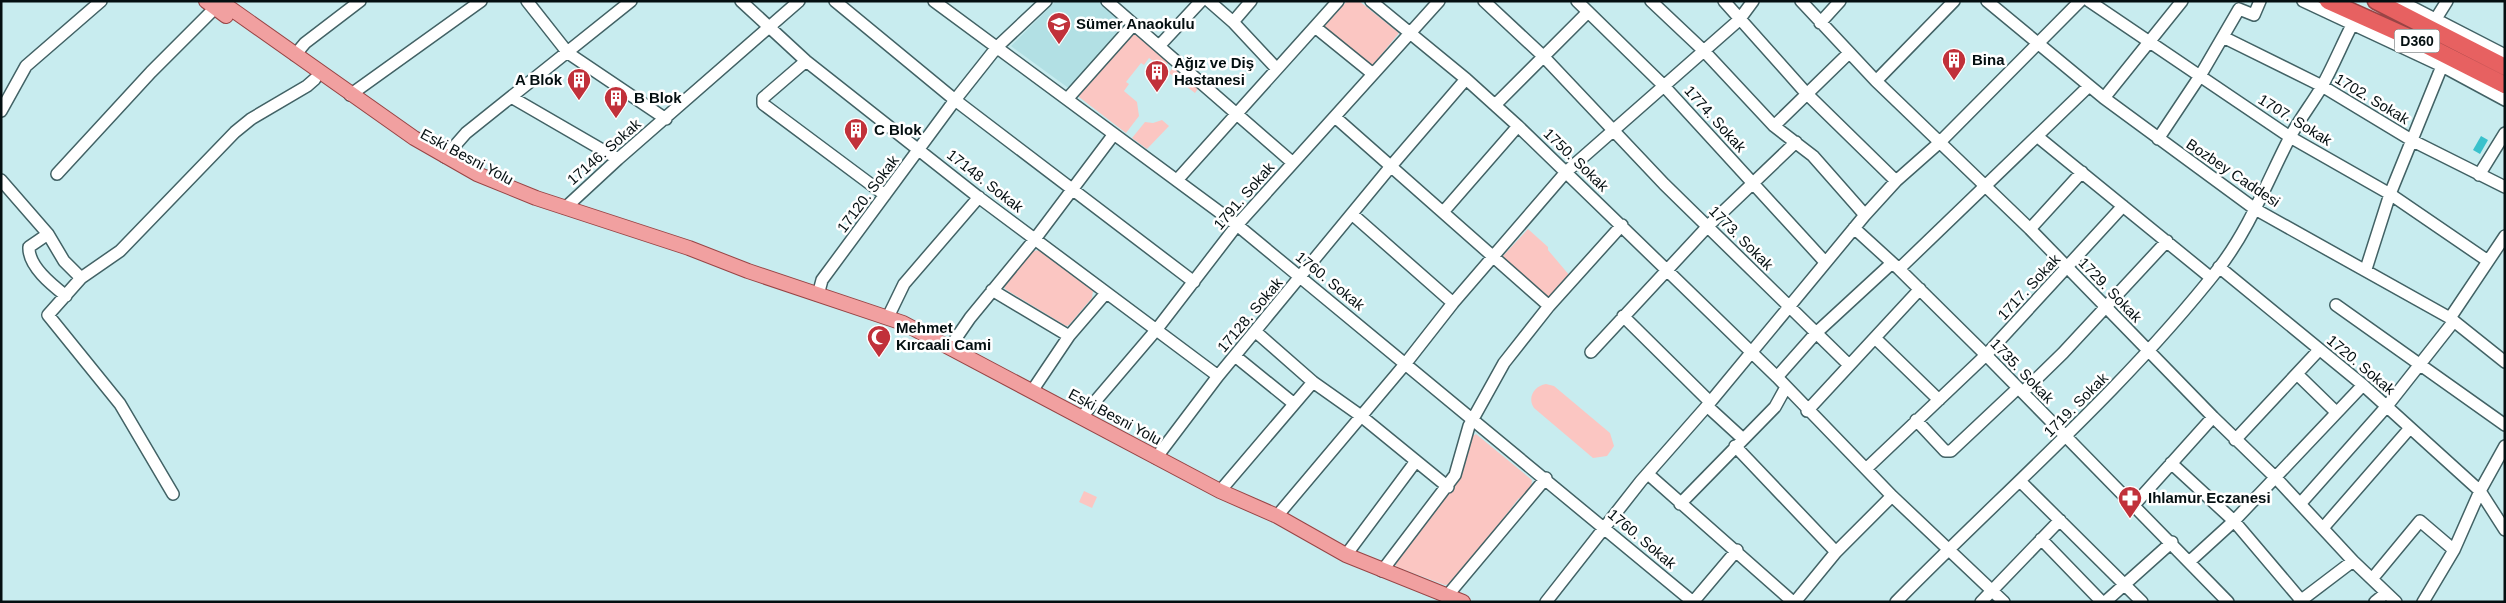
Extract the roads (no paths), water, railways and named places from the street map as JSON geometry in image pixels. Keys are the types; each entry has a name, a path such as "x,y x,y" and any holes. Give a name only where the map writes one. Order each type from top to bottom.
{"highway":[{"name":"D360","path":"2328,1 2424,44 2505,85"},
{"name":"D360","path":"2376,1 2433,23 2505,67"}],"main road":[{"name":"Eski Besni Yolu","path":"222,4 350,95 445,157 502,185 565,208 689,248 818,295 888,317 950,347 1220,491 1276,516 1346,555 1382,571 1464,602"},
{"name":"Eski Besni Yolu","path":"222,4 315,79 425,155 490,189 542,209 687,256 748,271"}],"street":[{"path":"1,111 26,66 101,1"},
{"path":"295,55 305,43 360,1"},
{"path":"350,95 481,1"},
{"path":"445,157 466,133 631,1"},
{"name":"17148. Sokak","path":"741,1 806,61 979,197 1218,376"},
{"name":"17146. Sokak","path":"565,208 618,158 666,119 799,1"},
{"path":"835,1 954,100 1194,282"},
{"name":"1760. Sokak","path":"934,1 1178,179 1237,225 1546,478 1693,602"},
{"name":"17120. Sokak","path":"818,295 822,280 920,149 954,100 998,47 1046,1"},
{"path":"1107,1 1293,163"},
{"path":"1160,46 1201,1"},
{"path":"1209,1 1233,22 1276,68"},
{"path":"1233,22 1251,1"},
{"path":"1178,179 1236,112 1338,1"},
{"name":"1750. Sokak","path":"1372,1 1466,79 1518,126 1668,269 1777,377 1807,410 1868,468 1892,496 1949,547 2004,602"},
{"name":"1791. Sokak","path":"1082,418 1157,329 1237,225 1439,1"},
{"name":"1773. Sokak","path":"1484,1 1543,56 1613,131 1849,365"},
{"name":"1774. Sokak","path":"1577,1 1663,85 1825,262"},
{"path":"1651,1 1704,52 1774,126 1813,156 1865,215"},
{"path":"1724,1 1806,93 1896,181"},
{"path":"1276,516 1566,172 1739,20 1753,1"},
{"name":"1729. Sokak","path":"1801,1 1876,81 1939,143 1985,184 2213,418 2276,478 2353,561 2396,602"},
{"path":"1820,23 1840,1"},
{"path":"1876,81 1954,1"},
{"name":"Bozbey Caddesi","path":"1987,1 2089,86 2158,140 2255,209 2366,269 2452,319 2504,360"},
{"path":"1546,602 1604,527 1709,404 1865,215 1896,181 1939,143 2080,1"},
{"name":"1707. Sokak","path":"2089,1 2290,136 2390,194 2488,261"},
{"path":"2104,98 2182,1"},
{"path":"2158,140 2200,76 2240,9 2254,15 2260,1"},
{"path":"2303,1 2442,66 2505,100"},
{"path":"2400,1 2433,23 2505,55"},
{"path":"2433,23 2447,1"},
{"path":"528,2 568,52 666,119"},
{"path":"57,174 151,72 222,4"},
{"path":"1494,105 1588,12"},
{"name":"1719. Sokak","path":"1896,602 1949,547 2065,438 2149,352 2219,267 2255,209 2290,136 2322,86 2352,23"},
{"path":"1068,98 1134,24"},
{"path":"1315,27 1373,74"},
{"name":"1702. Sokak","path":"2223,37 2322,86 2413,141 2505,187"},
{"path":"1774,126 1849,53"},
{"path":"806,61 763,98 763,104 885,194"},
{"path":"2366,269 2390,194 2442,66"},
{"path":"173,494 120,404 48,315 81,278 120,251 235,132 251,119 315,79"},
{"name":"17128. Sokak","path":"1156,458 1218,376 1301,278 1392,165 1466,79"},
{"path":"1777,377 1816,333 1896,266 2038,137 2089,86"},
{"path":"511,97 618,158"},
{"path":"1335,117 1392,165 1549,306"},
{"path":"1444,211 1518,126"},
{"path":"2479,175 2505,133"},
{"path":"950,347 1114,134"},
{"path":"2038,137 2210,277"},
{"path":"1591,352 1708,226 1796,142"},
{"path":"2030,230 2082,172"},
{"path":"1,180 48,234 64,261 81,278"},
{"path":"888,317 904,284 979,197"},
{"name":"1717. Sokak","path":"1868,468 1986,355 2123,206"},
{"path":"1352,214 1454,303"},
{"path":"1382,571 1448,487 1455,475 1473,418 1504,362 1549,306 1622,225"},
{"name":"1735. Sokak","path":"1854,228 1920,289 2065,438 2172,542 2228,602"},
{"path":"48,234 29,247 28,254 50,284 66,296"},
{"path":"2300,504 2388,406 2421,364 2505,236"},
{"path":"1916,420 1945,451 1951,451 2020,390 2106,307 2166,241"},
{"name":"1720. Sokak","path":"2219,267 2388,406 2480,491 2505,530"},
{"path":"1807,410 1920,289"},
{"path":"992,290 1069,336"},
{"path":"1032,391 1069,336 1106,293"},
{"path":"2336,305 2421,364 2505,426"},
{"path":"1623,316 1709,404 1739,442 1836,552"},
{"path":"1256,332 1314,382 1361,416 1448,487"},
{"path":"1874,338 1939,400"},
{"path":"2235,440 2319,350"},
{"path":"1235,356 1293,403"},
{"path":"2297,374 2336,412"},
{"path":"1220,491 1293,403 1314,382"},
{"path":"2189,562 2234,521 2362,385"},
{"path":"1680,504 1774,407 1786,387"},
{"path":"2134,506 2213,418"},
{"path":"2323,528 2410,428"},
{"path":"2423,602 2454,550 2480,491 2505,446"},
{"path":"1346,555 1416,461"},
{"path":"2172,463 2234,521 2300,601 2353,561"},
{"path":"1648,474 1794,602 1836,552 1892,496"},
{"path":"1447,596 1546,478"},
{"path":"2020,481 2142,602"},
{"path":"1981,602 2060,520"},
{"path":"2372,579 2420,521 2454,550"},
{"path":"2042,539 2103,602 2172,542"},
{"path":"1693,602 1736,550"},
{"path":"2375,602 2386,593"}],"water":[{"path":"2481,136 2488,140 2480,154 2473,150"}],"place":[{"name":"Sümer Anaokulu","path":"1059,45"},
{"name":"Bina","path":"1954,81"},
{"name":"Ağız ve Diş Hastanesi","path":"1157,93"},
{"name":"A Blok","path":"579,101"},
{"name":"B Blok","path":"616,119"},
{"name":"C Blok","path":"856,151"},
{"name":"Mehmet Kırcaali Cami","path":"879,358"},
{"name":"Ihlamur Eczanesi","path":"2130,519"}]}
